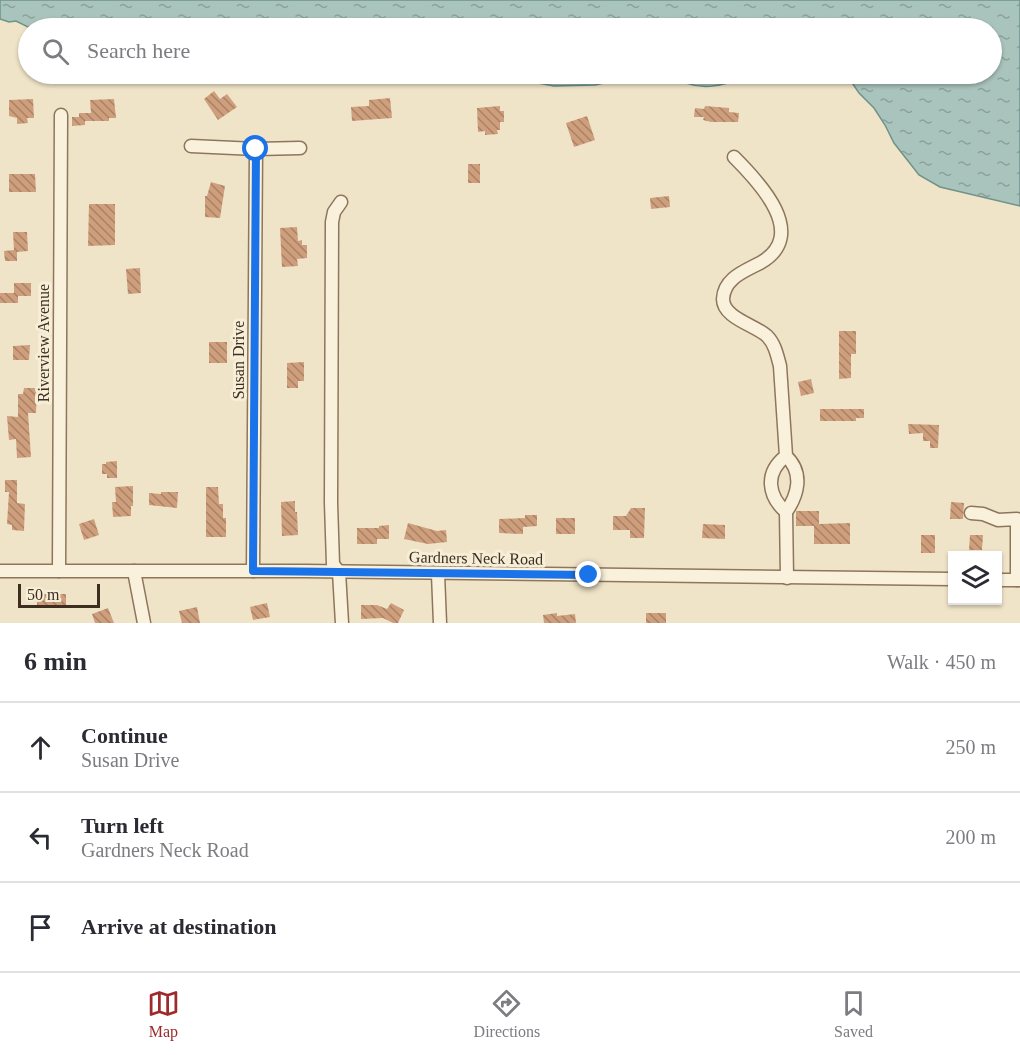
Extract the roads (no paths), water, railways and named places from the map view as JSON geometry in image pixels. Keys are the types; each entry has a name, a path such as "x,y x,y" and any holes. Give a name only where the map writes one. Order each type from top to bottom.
{"street":[{"name":"Riverview Avenue","path":"59,571 61,115"},
{"path":"191,146 256,149 300,148"},
{"name":"Susan Drive","path":"253,571 256,149"},
{"path":"734,157 767,195 780,220 780,241 775,250 761,262 733,278 727,286 723,300 731,315 756,327 768,337 777,353 780,366 786,456 795,470 797,488 795,498 786,512 787,578"},
{"path":"341,202 334,212 332,222 331,503 333,564 339,572 342,623"},
{"path":"786,456 775,467 771,481 776,503 786,512"},
{"path":"971,513 983,514 998,520 1017,519 1018,580 1002,580"},
{"name":"Gardners Neck Road","path":"0,571 253,571 948,579"},
{"path":"134,571 144,623"},
{"path":"438,574 440,623"}],"water":[{"path":"0,0 1020,0 1020,206 940,187 919,175 894,143 874,108 853,84 1002,84 1002,18 18,18 18,22 0,19"},
{"path":"543,84 599,84 595,85"},
{"path":"690,84 723,84 710,86"}]}
